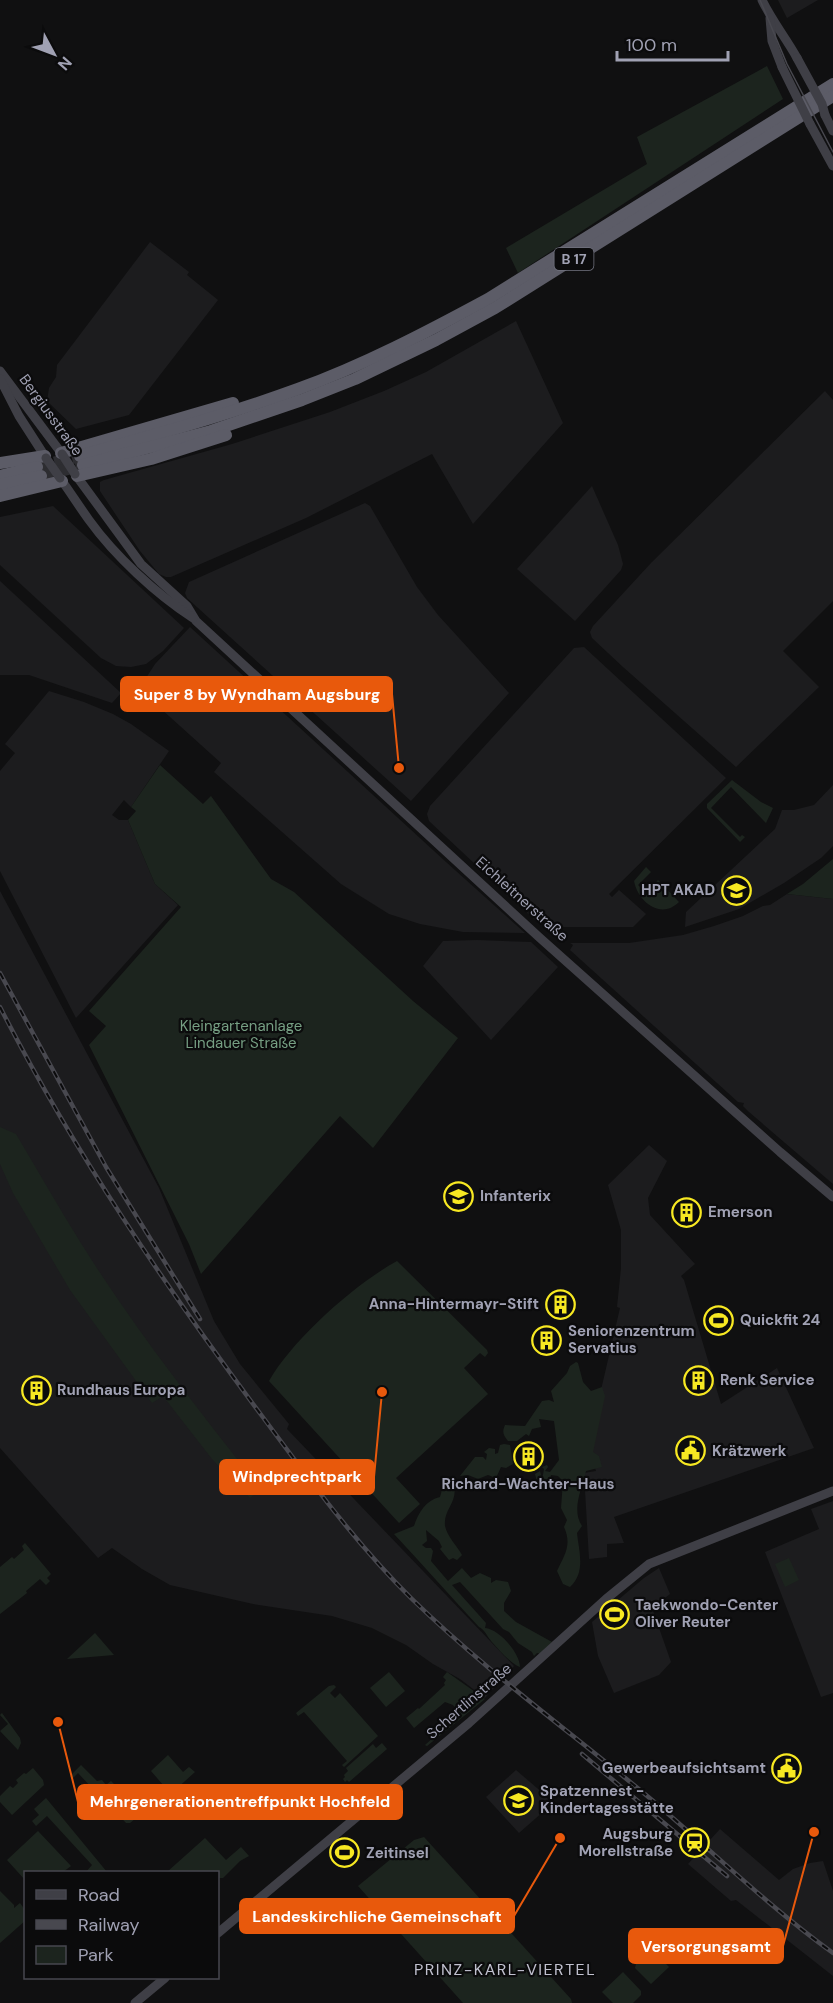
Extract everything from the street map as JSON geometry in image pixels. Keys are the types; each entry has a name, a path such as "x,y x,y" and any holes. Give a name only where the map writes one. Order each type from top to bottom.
{"highway":[{"name":"B 17","path":"300,394 488,299 833,84"},
{"name":"B 17","path":"79,468 208,419 355,379 436,340 495,308 833,96"},
{"path":"61,453 253,397 300,394"},
{"path":"79,468 151,459 206,442 261,421 300,394"},
{"path":"0,463 42,464"},
{"path":"0,476 42,464"},
{"path":"0,485 42,464"},
{"path":"0,496 61,479"}],"main road":[{"path":"762,0 770,16 785,35 822,104 833,131"},
{"path":"770,16 772,41 782,67 833,166"},
{"name":"Bergiusstraße","path":"0,370 61,453 79,468"},
{"name":"Bergiusstraße","path":"0,379 42,464 61,479"},
{"path":"42,464 61,453"},
{"path":"61,479 79,468"},
{"name":"Eichleitnerstraße","path":"79,468 141,564 187,606 195,620"},
{"name":"Eichleitnerstraße","path":"61,479 89,520 120,556 195,620 540,938 833,1197"},
{"name":"Schertlinstraße","path":"219,1932 492,1703 639,1572 654,1562 833,1491"},
{"path":"135,2003 163,1979"}],"shaded area":[{"path":"778,0 818,0 787,18"},
{"path":"150,242 189,272 187,275 218,300 129,415 76,429 47,401 49,388 56,377 57,365"},
{"path":"516,321 563,423 473,524 432,454 306,518 171,577 166,577 159,574 140,551 100,491 100,482 104,480 232,444 330,412 384,391 426,372"},
{"path":"825,391 833,400 833,601 783,651 819,687 736,767 623,667 592,638 590,632 651,563"},
{"path":"592,486 618,545 623,564 621,570 575,621 517,569"},
{"path":"365,503 370,506 417,587 438,615 509,693 411,801 187,598 185,593 189,582"},
{"path":"53,506 184,628 163,651 146,664 131,667 116,666 101,658 0,565 0,517"},
{"path":"0,581 121,693 112,703 29,675 0,675"},
{"path":"190,627 525,933 463,932 420,924 389,914 341,884 214,772 221,763 139,689 155,664"},
{"path":"584,647 726,778 609,894 612,897 619,890 646,914 633,927 550,927 541,920 538,923 429,821 427,814 430,806 574,648"},
{"path":"49,691 113,714 169,751 131,807 124,800 112,815 119,820 128,820 155,884 178,905 76,1018 0,871 0,771 15,753 5,744"},
{"path":"833,785 833,846 821,858 739,909 685,927 686,912 775,829 782,810 794,810 814,805"},
{"path":"0,891 159,1188 214,1321 240,1364 289,1424 287,1429 514,1666 485,1698 460,1679 406,1645 372,1628 332,1616 253,1604 170,1585 112,1548 98,1558 0,1448"},
{"path":"787,894 833,899 833,1184 749,1112 743,1106 744,1103 738,1102 570,950 573,945 570,943 629,943 683,935 743,916 770,905"},
{"path":"443,941 531,942 558,967 491,1040 423,966"},
{"path":"649,1145 667,1161 648,1198 650,1215 695,1264 681,1276 721,1404 777,1368 814,1448 614,1517 624,1543 607,1544 607,1557 589,1559 584,1473 596,1471 588,1446 620,1308 617,1307 621,1268 621,1230 608,1185"},
{"path":"833,1501 833,1693 821,1697 765,1552 819,1529 811,1509"},
{"path":"659,1568 670,1594 652,1608 671,1662 659,1675 614,1693 598,1656 592,1622"},
{"name":"Spatzennest - Kindertagesstätte","path":"516,1770 552,1804 519,1833 486,1797"},
{"path":"720,1829 779,1880 793,1869 823,1861 833,1891 833,1976 736,1900 731,1901 688,1864"}],"green space":[{"path":"767,66 783,99 518,273 506,248 647,164 637,137"},
{"name":"Kleingartenanlage Lindauer Straße","path":"160,765 203,804 211,796 271,879 294,892 413,1001 458,1038 373,1148 340,1116 201,1274 189,1244 89,1045 106,1026 89,1011 181,907 155,884 128,820 136,811 131,807"},
{"path":"732,780 761,802 773,808 766,823 731,787 711,808 740,837 742,835 745,837 740,842 707,808 707,804"},
{"path":"833,859 833,899 787,894 803,884"},
{"path":"646,867 651,872 638,885 646,893 658,880 679,902 672,907 658,909 645,902 636,889 634,881"},
{"path":"0,1127 16,1134 71,1227 143,1336 260,1488 250,1498 212,1459 163,1396 152,1403 70,1290 13,1193 0,1164"},
{"path":"397,1261 488,1353 485,1357 480,1353 464,1368 488,1394 396,1478 420,1504 399,1523 269,1381 293,1348 326,1314 380,1271"},
{"path":"576,1362 583,1382 591,1391 602,1387 605,1396 593,1452 599,1456 602,1467 586,1471 580,1492 577,1513 582,1526 577,1533 580,1568 570,1587 563,1584 557,1571 567,1544 564,1527 567,1520 561,1508 563,1481 558,1476 551,1475 550,1481 546,1480 545,1490 539,1489 535,1474 540,1471 541,1475 538,1478 542,1480 544,1469 542,1467 547,1465 545,1471 550,1472 559,1460 554,1421 539,1419 541,1427 532,1429 529,1436 526,1434 517,1441 508,1441 503,1432 505,1425 525,1426 542,1401 554,1402 551,1391 567,1373 570,1366"},
{"path":"500,1445 510,1445 513,1464 506,1468 501,1467 496,1478 488,1475 478,1479 468,1475 460,1476 475,1457 483,1457 486,1460 487,1454 484,1452 489,1448 495,1449 495,1454 498,1453"},
{"path":"453,1481 455,1488 453,1500 446,1514 445,1526 462,1555 457,1560 453,1558 449,1560 440,1549 442,1547 439,1541 426,1530 427,1541 422,1545 431,1548 433,1551 431,1561 448,1581 462,1568 471,1578 480,1573 491,1578 491,1583 496,1580 508,1582 511,1591 504,1603 504,1611 516,1622 552,1642 541,1654 537,1653 534,1656 532,1652 518,1643 460,1582 452,1585 486,1623 485,1628 491,1629 502,1637 513,1649 520,1667 512,1663 501,1652 394,1534 414,1526 423,1508 440,1497 443,1486"},
{"path":"25,1543 51,1574 47,1578 50,1581 46,1585 40,1579 26,1591 27,1593 0,1614 0,1567 24,1550 22,1546"},
{"path":"789,1558 799,1580 785,1587 775,1564"},
{"path":"95,1633 114,1655 67,1659"},
{"path":"389,1672 405,1691 386,1707 370,1688"},
{"path":"447,1672 485,1699 427,1746 425,1745 460,1714 453,1705 445,1702 414,1728 406,1718 445,1685 446,1680 443,1677"},
{"path":"329,1686 336,1687 330,1693 335,1698 340,1693 378,1736 344,1767 342,1765 347,1761 304,1712 298,1716 296,1713"},
{"path":"2,1713 20,1738 21,1743 18,1750 0,1731 8,1724 0,1715"},
{"path":"382,1743 387,1749 349,1782 347,1780 345,1782 344,1775 348,1771 346,1768 373,1744 376,1748"},
{"path":"168,1755 183,1772 189,1767 195,1772 154,1809 152,1807 156,1802 151,1797 164,1786 151,1771"},
{"path":"81,1765 97,1781 102,1780 106,1785 111,1781 114,1784 102,1796 96,1790 92,1793 90,1791 93,1789 78,1773 72,1779 70,1776"},
{"path":"33,1768 43,1780 44,1785 12,1815 0,1802 0,1796 10,1786 13,1788 18,1783 16,1780"},
{"path":"110,1793 109,1797 114,1793 136,1818 126,1823 103,1798"},
{"path":"46,1798 106,1871 87,1871 92,1865 47,1816 36,1826 32,1821 39,1815 34,1809"},
{"path":"38,1831 71,1866 64,1871 24,1871 24,1879 7,1860"},
{"path":"424,1837 571,1999 572,2003 463,2003 358,1886 414,1840"},
{"path":"205,1838 226,1860 241,1847 249,1856 240,1861 223,1878 219,1878 219,1871 168,1871"},
{"path":"0,1891 14,1905 14,1908 20,1903 24,1909 24,1922 0,1943"},
{"path":"651,1949 669,1967 651,1984 635,1968 636,1964"},
{"path":"623,1972 641,1991 641,1995 633,2003 613,2003 602,1992"}],"tunnel":[{"path":"37,467 80,456"},
{"path":"41,476 80,466"}],"tram line":[{"path":"760,0 787,64 833,152"}],"railway":[{"path":"0,973 106,1167 200,1319"},
{"path":"0,1007 90,1166 156,1268 280,1440 391,1578 470,1652 652,1800 763,1898 833,1953"},
{"path":"582,1754 727,1876"}],"place":[{"name":"Super 8 by Wyndham Augsburg","path":"399,768"},
{"name":"HPT AKAD","path":"736,890"},
{"name":"Infanterix","path":"459,1196"},
{"name":"Emerson","path":"687,1212"},
{"name":"Anna-Hintermayr-Stift","path":"560,1304"},
{"name":"Quickfit 24","path":"719,1320"},
{"name":"Seniorenzentrum Servatius","path":"547,1340"},
{"name":"Renk Service","path":"699,1380"},
{"name":"Rundhaus Europa","path":"36,1390"},
{"name":"Windprechtpark","path":"382,1392"},
{"name":"Krätzwerk","path":"691,1451"},
{"name":"Richard-Wachter-Haus","path":"528,1457"},
{"name":"Taekwondo-Center Oliver Reuter","path":"614,1614"},
{"name":"Mehrgenerationentreffpunkt Hochfeld","path":"58,1722"},
{"name":"Gewerbeaufsichtsamt","path":"787,1768"},
{"name":"Spatzennest - Kindertagesstätte","path":"519,1800"},
{"name":"Versorgungsamt","path":"814,1832"},
{"name":"Landeskirchliche Gemeinschaft","path":"560,1838"},
{"name":"Augsburg Morellstraße","path":"694,1843"},
{"name":"Zeitinsel","path":"345,1853"}],"district":[{"name":"PRINZ-KARL-VIERTEL","path":"505,1969"}]}
